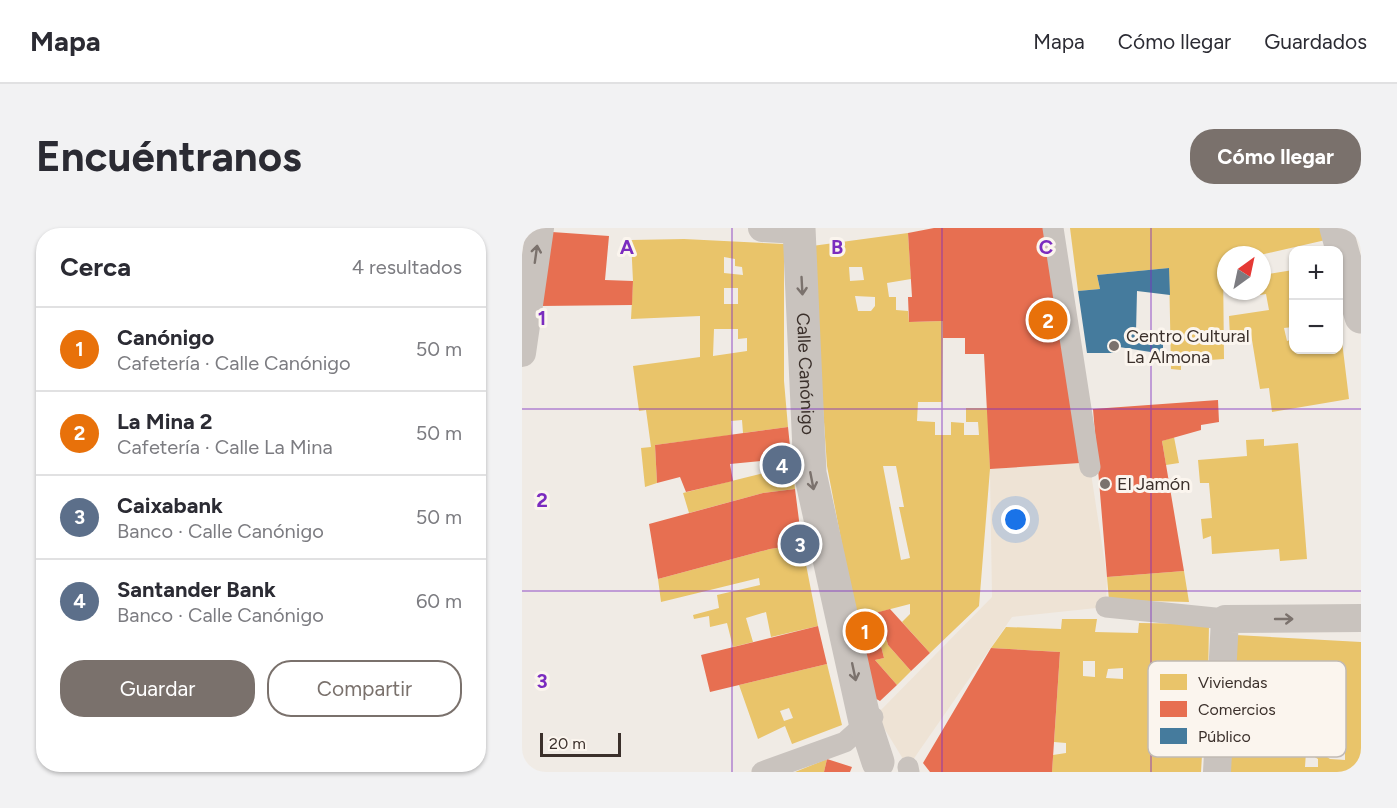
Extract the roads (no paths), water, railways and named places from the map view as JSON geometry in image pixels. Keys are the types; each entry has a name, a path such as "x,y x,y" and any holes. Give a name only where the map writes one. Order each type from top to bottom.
{"street":[{"path":"522,353 540,228"},
{"path":"762,228 804,229"},
{"path":"1053,228 1090,467"},
{"path":"1336,228 1361,317"},
{"name":"Calle Canónigo","path":"804,229 810,473 871,718 891,769"},
{"path":"1106,607 1225,619 1361,618"},
{"path":"1223,661 1225,619"},
{"path":"762,772 845,742 871,718"},
{"path":"1217,772 1218,757"}],"place":[{"name":"La Mina 2","path":"1048,320"},
{"name":"Centro Cultural La Almona","path":"1114,346"},
{"name":"Santander Bank","path":"782,465"},
{"name":"El Jamón","path":"1105,484"},
{"name":"Caixabank","path":"800,544"},
{"name":"Canónigo","path":"865,631"}]}
